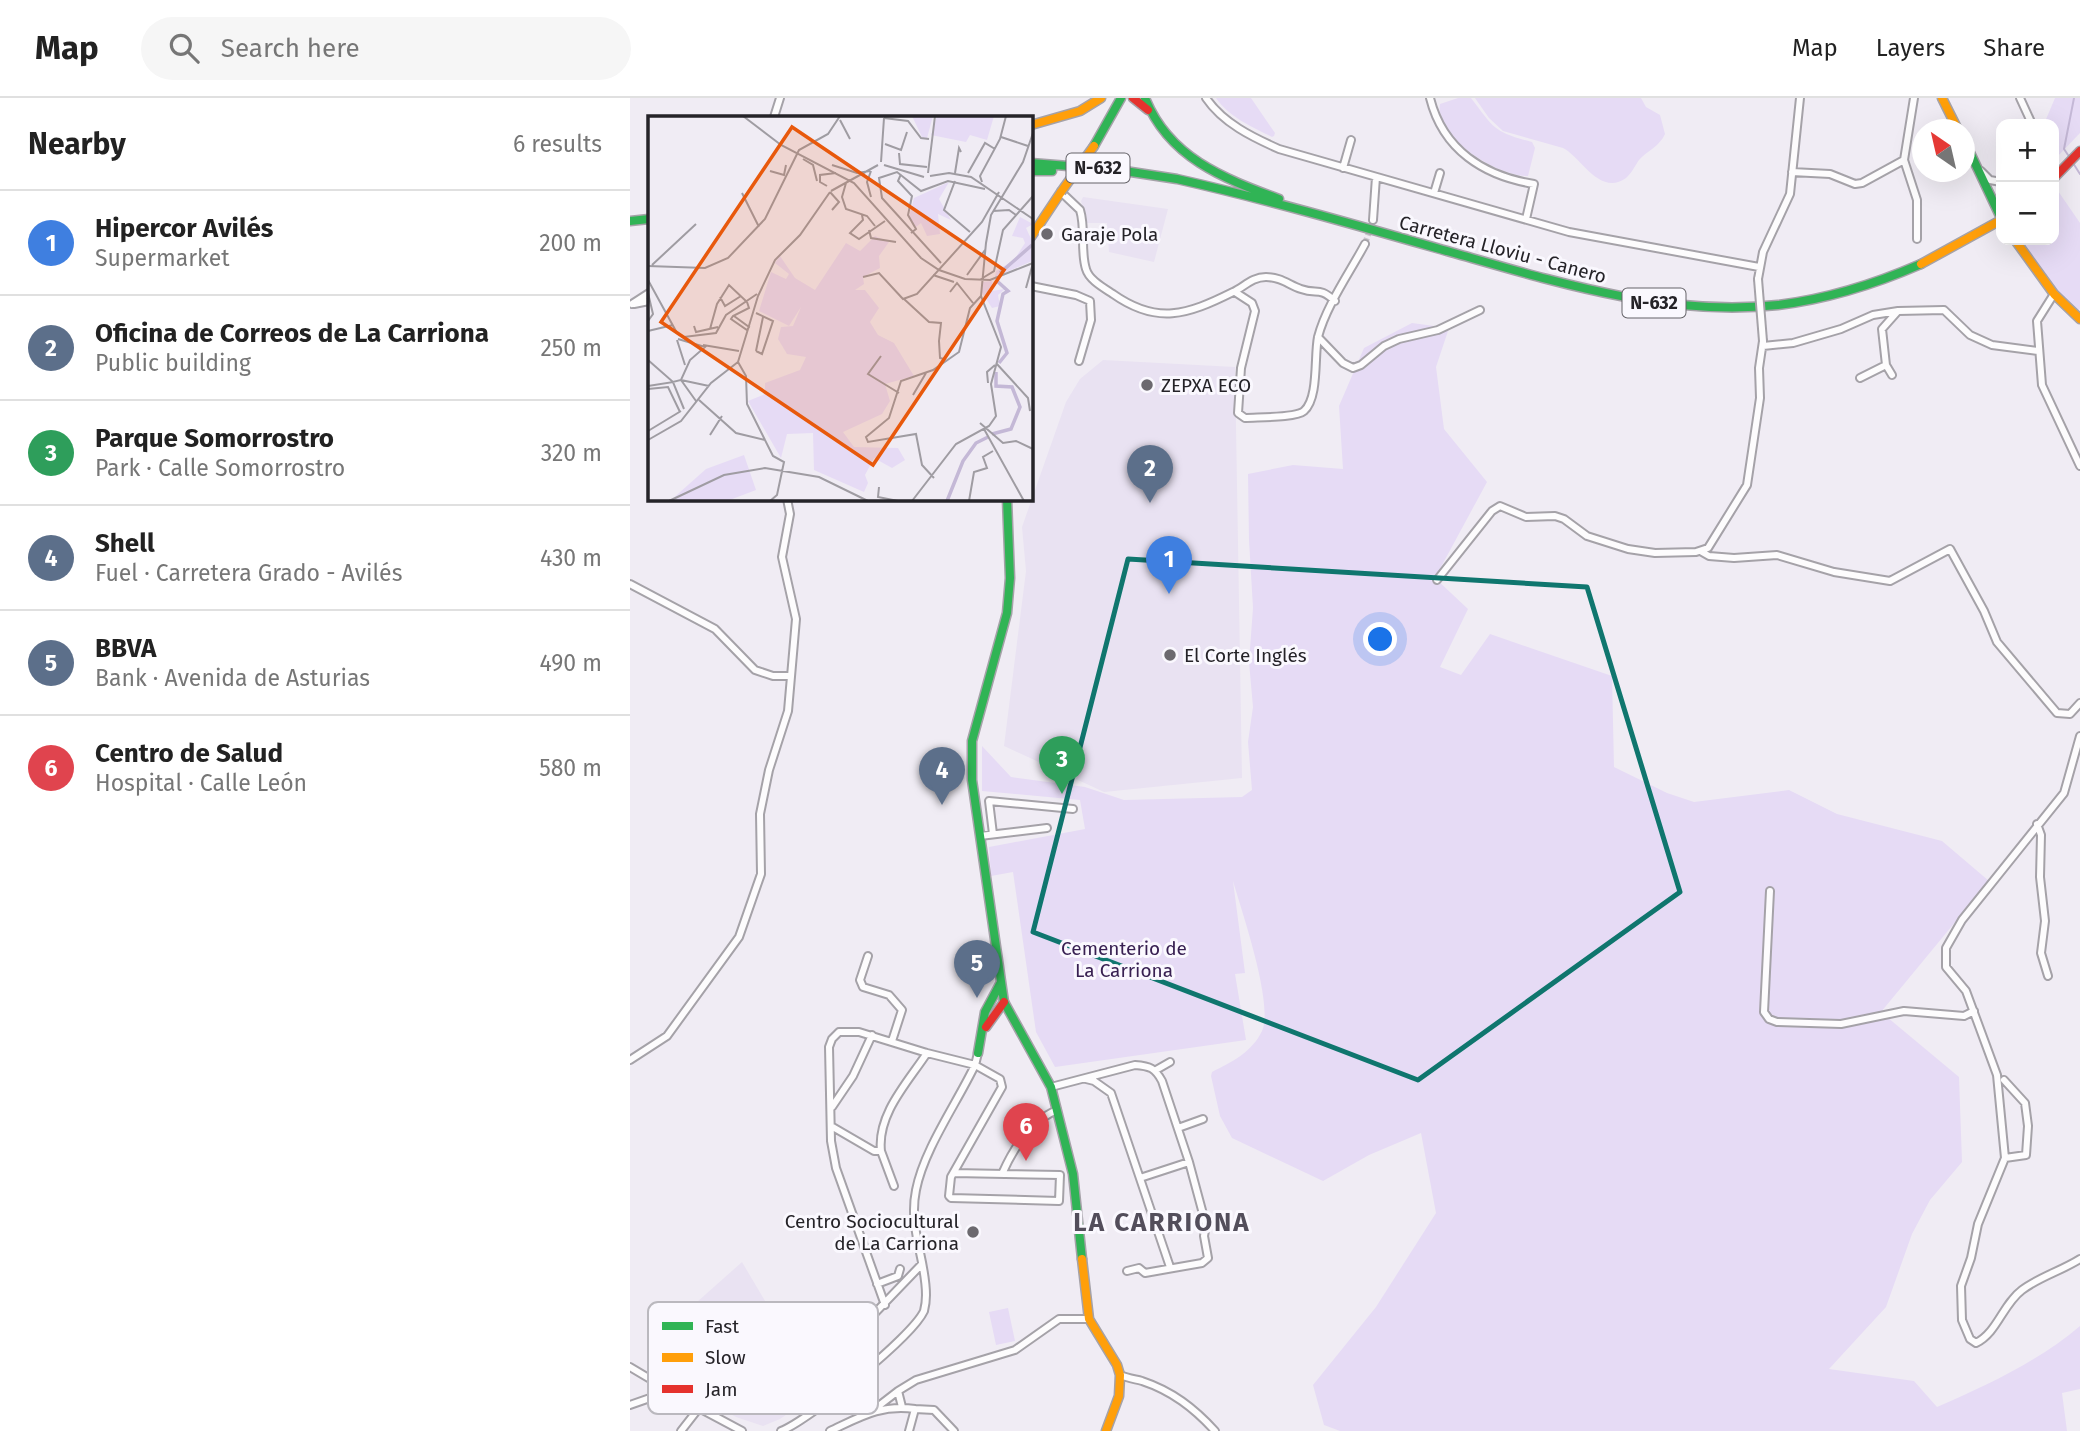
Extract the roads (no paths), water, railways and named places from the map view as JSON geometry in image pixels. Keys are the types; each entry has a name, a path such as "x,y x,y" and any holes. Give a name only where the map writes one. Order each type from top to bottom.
{"main road":[{"path":"1032,125 1080,111 1101,98"},
{"path":"1032,235 1094,146 1121,98"},
{"path":"1133,98 1148,110 1172,142 1200,162 1259,192 1344,223"},
{"path":"1145,98 1148,110"},
{"path":"1942,98 1952,119"},
{"path":"2059,173 2080,152"},
{"name":"Carretera Lloviu - Canero","path":"1032,163 1096,167 1165,177 1570,285 1650,303 1703,307 1776,305 1832,295 1879,282 1963,244 1996,220"},
{"path":"1975,164 1996,208"},
{"path":"1032,171 1165,177"},
{"path":"1032,226 1043,216"},
{"path":"2019,245 2054,294 2080,319"},
{"path":"1007,500 1010,578 1007,613 972,741 972,780 1004,1002 1051,1087 1073,1174 1089,1319 1117,1365 1120,1375 1119,1396 1106,1431"},
{"path":"978,1053 985,1012 1000,984"},
{"path":"978,1053 989,1020 1004,1002"}],"street":[{"path":"774,116 780,98"},
{"path":"1206,98 1214,109 1239,129 1279,149 1609,241 1759,267"},
{"path":"1430,98 1441,126 1455,146 1467,157 1497,176 1534,184 1526,219"},
{"path":"1702,552 1720,532 1747,485 1760,398 1759,368 1763,344 1759,267 1763,252 1790,194 1800,98"},
{"path":"1914,98 1904,160 1917,200 1917,239"},
{"path":"2020,98 2030,119"},
{"path":"1343,167 1351,140"},
{"path":"1791,172 1830,174 1855,184 1863,183 1904,160"},
{"path":"1975,161 1984,175 1996,181"},
{"path":"1434,193 1440,173"},
{"path":"1373,220 1376,177"},
{"path":"1061,192 1080,210 1086,270 1100,284 1141,311 1153,314 1177,313 1235,292 1248,282 1264,277 1280,279 1300,289 1319,290 1335,301"},
{"path":"1235,292 1252,303 1255,311 1241,368 1238,413 1245,418 1299,414 1307,409 1313,392 1318,337 1365,244"},
{"path":"1032,286 1076,295 1090,301 1091,320 1079,361"},
{"path":"648,294 632,304 648,301"},
{"path":"2054,294 2037,321 2042,385 2080,466"},
{"path":"1318,337 1343,363 1353,368 1399,339 1438,330 1480,310"},
{"path":"1763,344 1793,343 1841,329 1873,315 1944,310 1970,335 1992,345 2038,351"},
{"path":"1892,375 1886,365 1882,329 1898,312"},
{"path":"1860,378 1886,365"},
{"path":"630,1060 667,1036 739,937 761,874 760,814 769,770 788,711 796,619 782,557 790,514 787,500"},
{"path":"1437,580 1492,511 1500,506 1526,517 1555,516 1564,519 1587,536 1628,549 1655,553 1702,552 1709,556 1734,558 1777,555 1834,572 1890,581 1950,549 1984,611 1997,642 2057,713 2070,714 2080,703"},
{"path":"630,584 715,629 755,670 774,677 791,676"},
{"path":"2080,736 2064,793 1962,920 1946,948 1946,967 1966,991 1997,1075 2006,1158 1978,1224 1971,1258 1961,1286 1962,1320 1970,1339 1976,1343 1984,1340 2020,1290 2080,1259"},
{"path":"993,834 989,801 1073,809"},
{"path":"2038,824 2041,835 2040,877 2045,921 2040,953 2048,976"},
{"path":"980,836 1047,828"},
{"path":"1770,891 1764,1012 1769,1019 1777,1022 1841,1024 1904,1011 1964,1016 1974,1011"},
{"path":"868,956 860,980 863,986 889,995 902,1010 892,1041"},
{"path":"885,1305 836,1168 831,1141 829,1047 839,1032 872,1035 975,1065 1000,1079 1002,1087 950,1177 949,1196 955,1199 1059,1201 1060,1175"},
{"path":"831,1109 853,1076 872,1035"},
{"path":"894,1186 881,1151 880,1140 885,1116 927,1053"},
{"path":"878,1359 910,1330 924,1310 926,1296 912,1211 918,1179 975,1065 978,1053"},
{"path":"1156,1070 1170,1062"},
{"path":"1051,1087 1135,1065 1149,1066 1156,1070 1189,1161 1206,1225 1204,1236 1208,1258 1202,1263 1145,1273 1139,1268 1127,1271"},
{"path":"1084,1079 1094,1081 1111,1093 1170,1267"},
{"path":"2004,1080 2025,1103 2028,1126 2026,1154 2006,1158"},
{"path":"1002,1174 1017,1144 1050,1113 1058,1110"},
{"path":"1178,1128 1203,1119"},
{"path":"831,1126 874,1151 881,1151"},
{"path":"1140,1178 1189,1161"},
{"path":"954,1172 1073,1174"},
{"path":"878,1312 922,1264"},
{"path":"877,1284 898,1276 900,1269"},
{"path":"878,1407 916,1380 1015,1350 1059,1319 1089,1319"},
{"path":"630,1367 648,1378"},
{"path":"1120,1375 1140,1380 1178,1398 1215,1431"},
{"path":"898,1391 902,1407"},
{"path":"630,1405 648,1399"},
{"path":"878,1409 902,1407 934,1410 954,1431"},
{"path":"909,1431 915,1409"},
{"path":"681,1431 694,1414"},
{"path":"710,1414 742,1431"},
{"path":"781,1431 810,1414"},
{"path":"830,1431 865,1414"}],"waterway":[{"path":"2068,155 2064,149 2074,98"},
{"path":"2073,163 2080,174"}],"tunnel":[{"path":"1365,244 1373,220"}],"place":[{"name":"Garaje Pola","path":"1047,234"},
{"name":"ZEPXA ECO","path":"1147,385"},
{"name":"Oficina de Correos de La Carriona","path":"1150,503"},
{"name":"Hipercor Avilés","path":"1169,594"},
{"name":"El Corte Inglés","path":"1170,655"},
{"name":"Parque Somorrostro","path":"1062,794"},
{"name":"Shell","path":"942,805"},
{"name":"BBVA","path":"977,998"},
{"name":"Centro de Salud","path":"1026,1161"},
{"name":"Centro Sociocultural de La Carriona","path":"973,1232"}],"district":[{"name":"LA CARRIONA","path":"1162,1222"}],"park label":[{"name":"Cementerio de La Carriona","path":"1124,959"}]}
